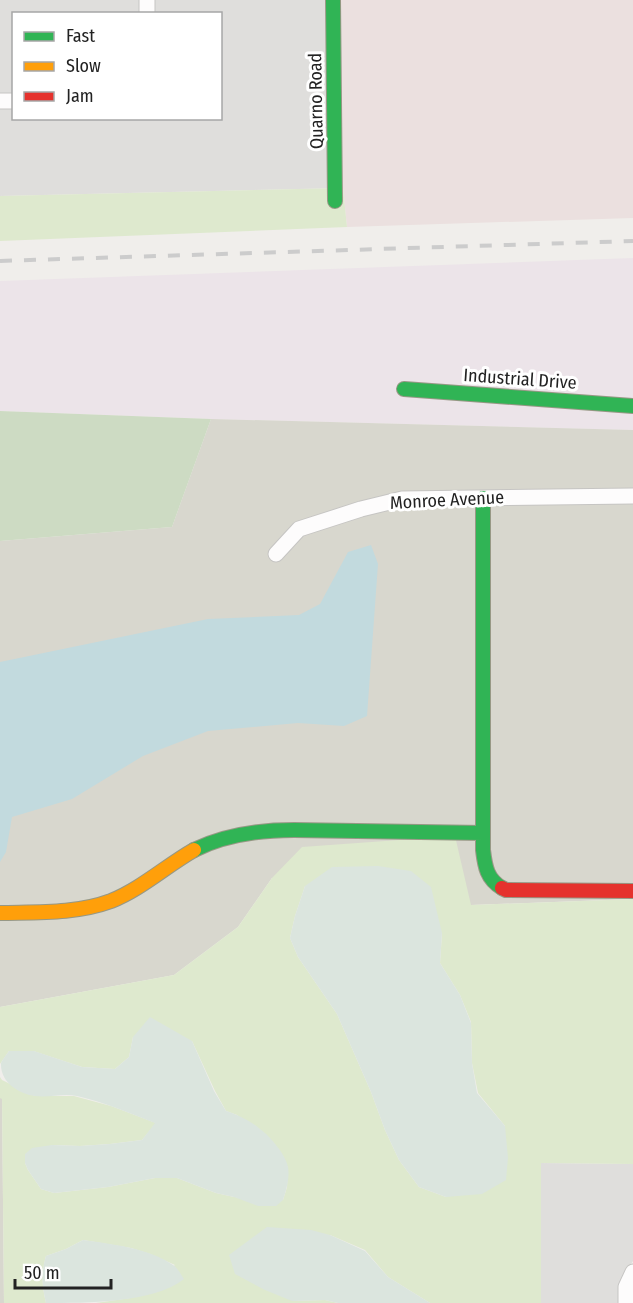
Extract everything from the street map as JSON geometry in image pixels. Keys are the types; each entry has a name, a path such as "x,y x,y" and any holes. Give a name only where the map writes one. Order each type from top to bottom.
{"street":[{"name":"Quarno Road","path":"333,0 335,201"},
{"name":"Industrial Drive","path":"404,389 633,406"},
{"name":"Monroe Avenue","path":"276,554 299,529 361,508 402,499 633,496"},
{"path":"483,498 483,850 486,871 490,880 506,890 633,891"},
{"path":"0,912 60,912 81,910 101,904 123,896 185,855 206,844 241,833 298,830 483,833"},
{"path":"626,1303 626,1287 633,1272"}],"shaded area":[{"path":"0,0 341,0 343,188 0,196"},
{"path":"341,0 633,0 633,218 347,227 343,188"},
{"path":"633,258 633,430 0,411 0,281"},
{"path":"211,419 633,430 633,899 471,905 272,878 238,927 174,975 0,1007 0,541 172,527"},
{"path":"378,866 411,871 431,887 442,933 440,963 460,995 471,1023 472,1063 477,1093 505,1126 508,1158 506,1180 482,1194 446,1197 419,1187 399,1160 337,1014 298,957 290,938 305,886 332,867"},
{"path":"150,1017 192,1041 214,1091 226,1111 256,1126 281,1152 287,1162 288,1176 283,1200 276,1206 258,1206 177,1178 155,1178 108,1187 54,1193 41,1189 28,1170 25,1154 32,1148 142,1140 155,1123 77,1096 35,1096 23,1093 7,1082 2,1070 1,1063 9,1051 34,1051 82,1067 115,1069 129,1057 133,1037"},
{"path":"0,1098 2,1098 4,1303 0,1303"},
{"path":"541,1163 633,1164 633,1261 619,1287 618,1303 541,1303"},
{"path":"267,1227 311,1230 330,1235 365,1251 388,1277 430,1303 292,1301 265,1290 235,1274 229,1255"},
{"path":"83,1240 153,1254 175,1266 184,1279 171,1287 137,1297 99,1302 46,1303 43,1268 46,1256"}],"green space":[{"path":"343,188 347,227 0,241 0,196"},
{"path":"0,411 211,419 172,527 0,541"},
{"path":"455,836 471,905 633,899 633,1164 541,1163 541,1303 430,1303 388,1277 365,1250 330,1235 292,1301 325,1300 338,1303 96,1303 130,1298 175,1265 131,1248 83,1240 46,1256 43,1280 46,1303 4,1303 0,1077 35,1096 74,1096 111,1106 156,1123 142,1140 80,1146 52,1145 25,1163 41,1189 54,1193 108,1187 155,1178 177,1178 216,1193 234,1197 283,1200 287,1187 288,1167 237,1115 226,1111 192,1041 133,1037 129,1057 115,1069 82,1067 33,1051 9,1051 0,1064 0,1007 174,975 238,927 272,878 302,847","holes":["305,886 442,933 440,963 460,995 471,1022 472,1063 478,1093 505,1126 446,1197 419,1187 399,1160 337,1014 298,957 290,938"]}],"water":[{"path":"371,545 378,564 367,716 344,726 298,723 208,731 143,756 72,799 12,817 6,852 0,862 0,662 208,619 299,615 320,604 348,552"}],"railway":[{"path":"0,261 633,241"}],"traffic: fast":[{"path":"333,0 335,201"},
{"path":"404,389 633,406"},
{"path":"483,498 483,850 488,872 493,881 502,888"},
{"path":"194,850 218,840 269,831 483,833"}],"traffic: slow":[{"path":"0,913 70,910 111,901 133,890 194,850"}],"traffic: jam":[{"path":"502,888 506,890 633,891"}]}
